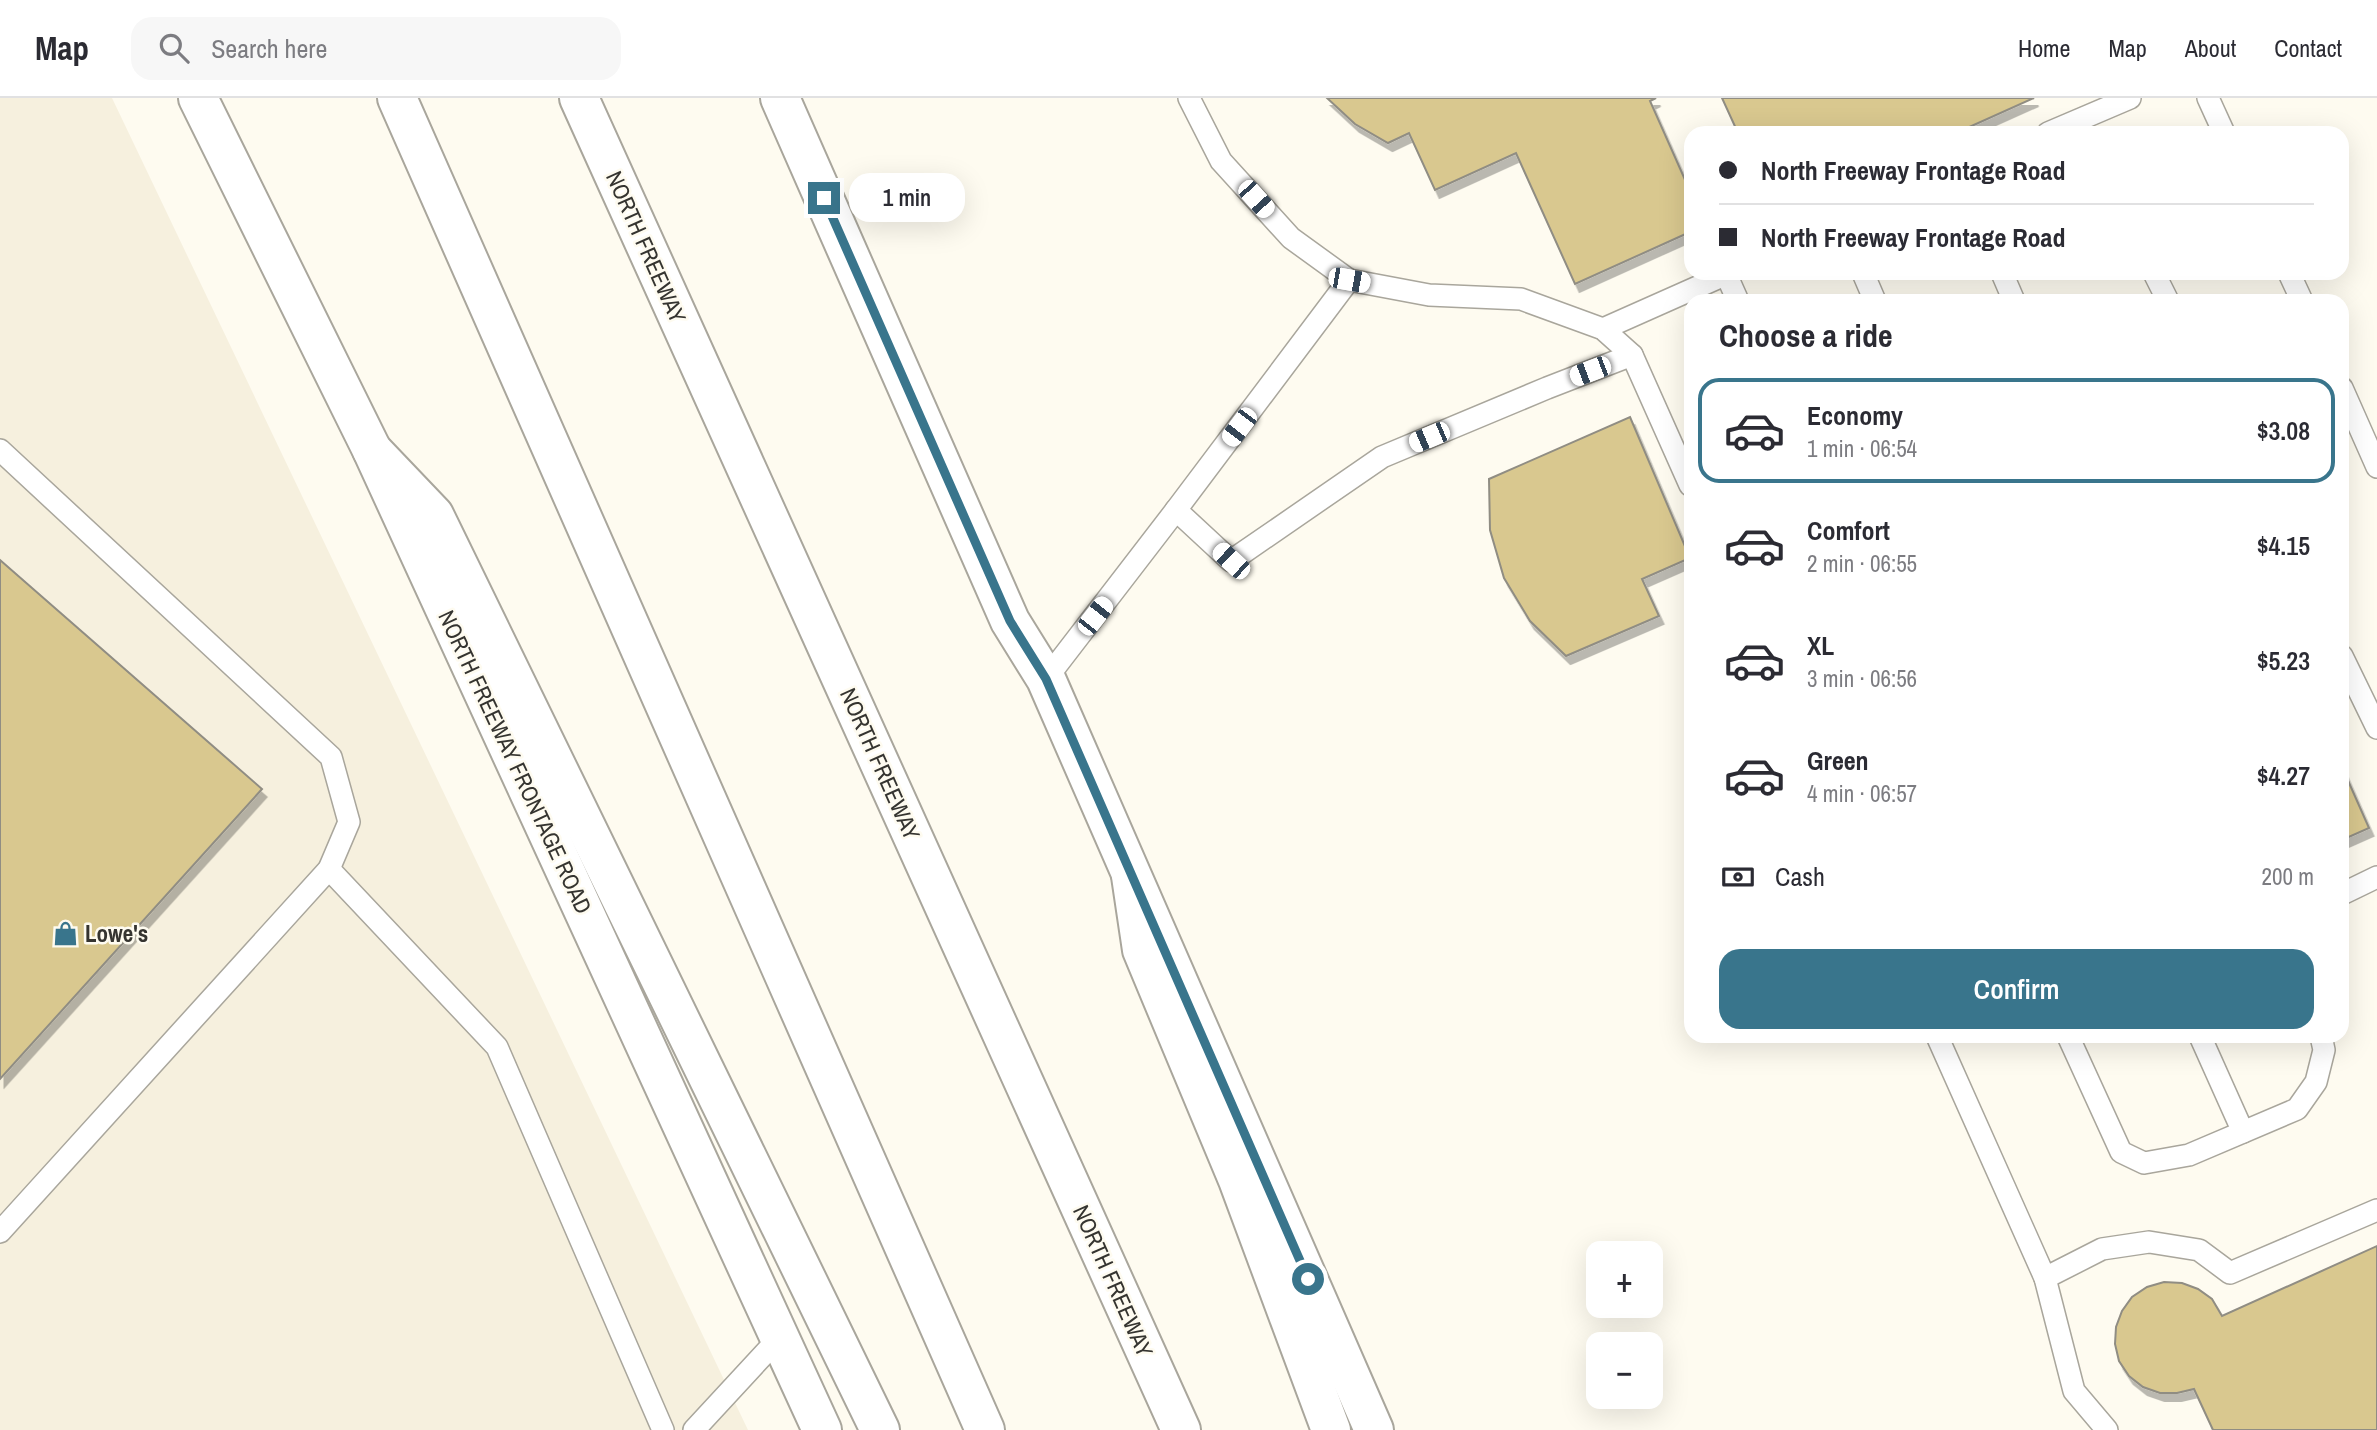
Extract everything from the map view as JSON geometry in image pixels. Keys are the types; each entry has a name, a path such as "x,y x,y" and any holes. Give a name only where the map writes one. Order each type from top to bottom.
{"main road":[{"name":"NORTH FREEWAY FRONTAGE ROAD","path":"198,98 372,450 822,1430"},
{"path":"397,98 985,1430"},
{"name":"NORTH FREEWAY","path":"579,98 1181,1430"},
{"path":"780,98 1010,621 1046,679 1374,1430"},
{"path":"372,450 434,515 880,1430"},
{"path":"1132,876 1142,950 1238,1180 1331,1430"}],"lane":[{"path":"1189,98 1221,161 1291,238 1349,280 1429,295 1521,299 1603,329 1632,355 1684,472"},
{"path":"2082,126 2130,98"},
{"path":"2208,98 2221,126"},
{"path":"1046,679 1349,280"},
{"path":"1603,329 1713,280"},
{"path":"1176,510 1231,561 1382,457 1547,387 1632,355"},
{"path":"2349,404 2377,467"},
{"path":"0,450 331,757 349,822 329,869 0,1233"},
{"path":"2349,670 2377,728"},
{"path":"329,869 497,1047 663,1430"},
{"path":"2349,891 2377,877"},
{"path":"1940,1043 2045,1278 2074,1391 2108,1430"},
{"path":"2071,1043 2122,1152 2144,1163 2189,1155 2297,1109 2316,1082 2324,1050 2322,1043"},
{"path":"2203,1043 2243,1132"},
{"path":"2045,1278 2102,1249 2149,1242 2199,1250 2230,1273 2377,1210"},
{"path":"694,1430 779,1338"}],"shaded area":[{"path":"0,98 112,98 748,1430 0,1430"}],"building":[{"path":"1327,98 1656,98 1650,101 1684,178 1684,235 1575,284 1516,153 1435,190 1409,133 1388,143 1355,124"},
{"path":"1722,98 2034,98 1972,126 1735,126"},
{"path":"1630,417 1684,544 1684,561 1642,579 1659,616 1566,656 1530,621 1504,578 1490,530 1489,479"},
{"name":"Lowe's","path":"0,560 262,789 0,1079"},
{"path":"2349,783 2369,828 2349,837"},
{"path":"2377,1246 2377,1430 2213,1430 2194,1389 2160,1393 2143,1387 2129,1376 2119,1361 2115,1344 2116,1327 2122,1311 2132,1297 2147,1287 2164,1282 2182,1283 2198,1289 2212,1299 2222,1316"}],"place":[{"name":"Lowe's","path":"65,934"}],"route":[{"path":"824,198 1010,621 1046,679 1308,1279"}]}
